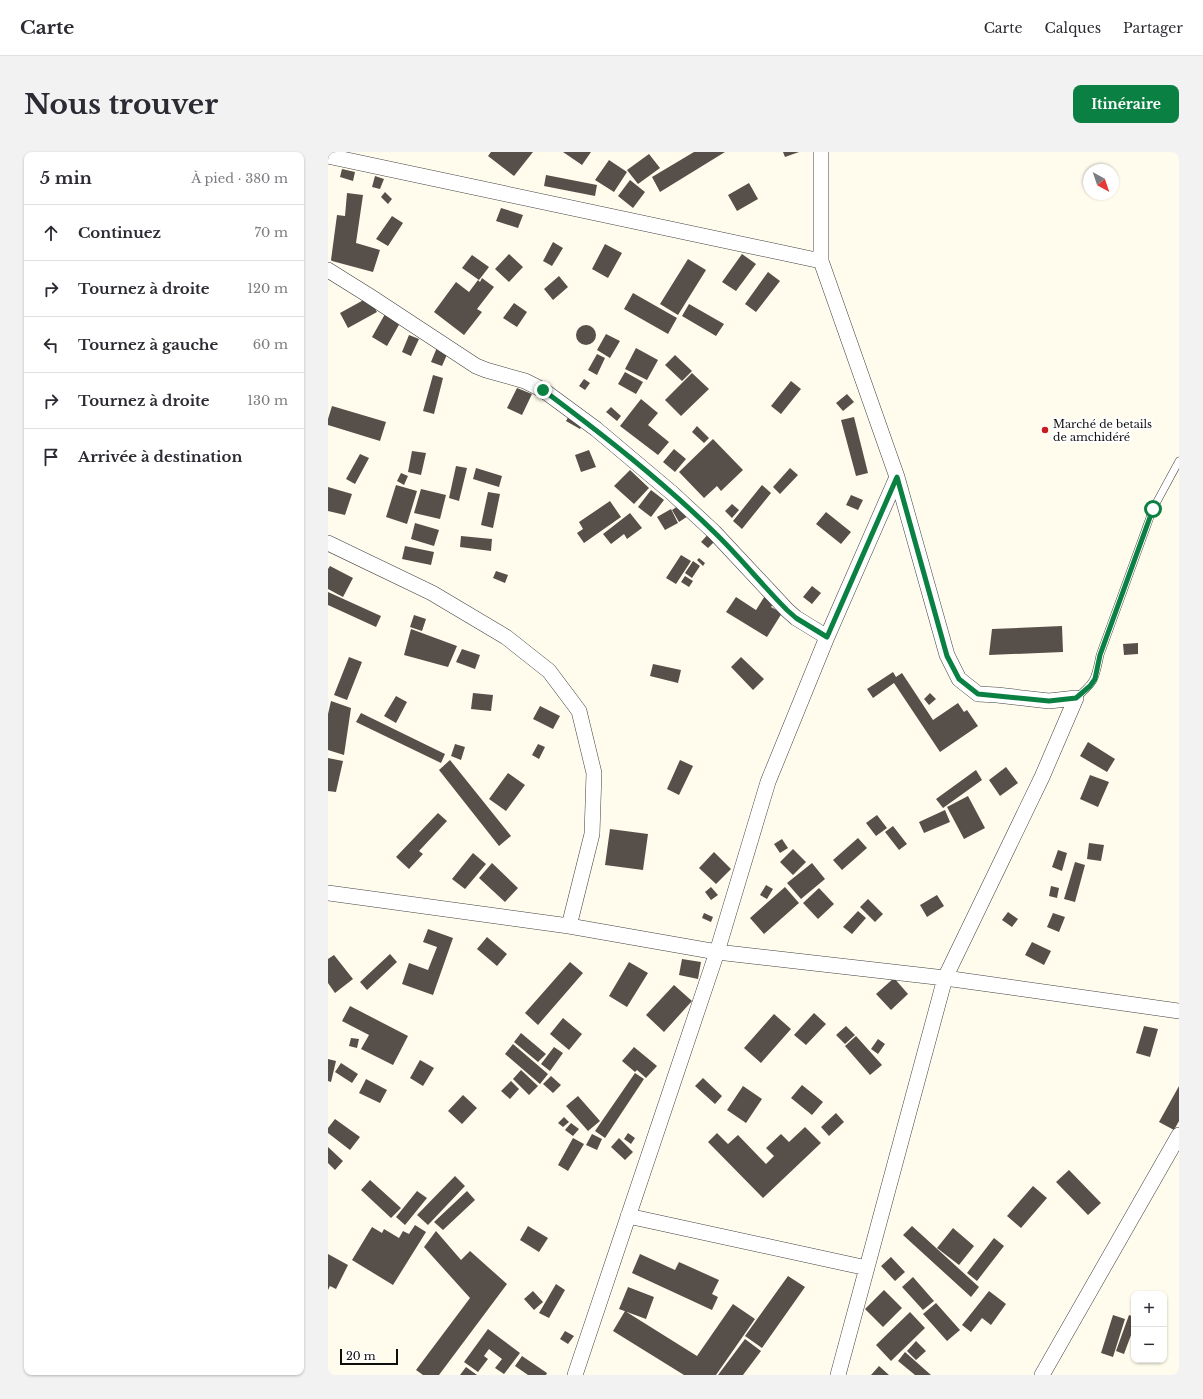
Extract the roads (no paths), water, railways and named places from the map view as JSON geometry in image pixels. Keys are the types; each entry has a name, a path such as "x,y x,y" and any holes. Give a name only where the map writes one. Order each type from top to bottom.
{"street":[{"path":"821,152 821,261 897,477 947,656 959,679 978,694 1049,701 1076,698 1042,777 944,978 838,1375"},
{"path":"328,156 821,261"},
{"path":"328,270 476,366 525,381 543,390 596,429 672,493 714,532 787,610 796,618 827,637"},
{"path":"575,1375 717,952 768,782 827,637 897,477"},
{"path":"328,543 432,594 506,638 549,671 579,711 594,773 592,834 569,926"},
{"path":"328,893 569,926 717,952 944,978 1179,1011"},
{"path":"1042,1375 1179,1135"},
{"path":"628,1216 867,1268"}],"lane":[{"path":"1076,698 1090,686 1095,679 1100,655 1153,509 1179,461"}],"place":[{"name":"Marché de betails de amchidéré","path":"1045,430"}]}
